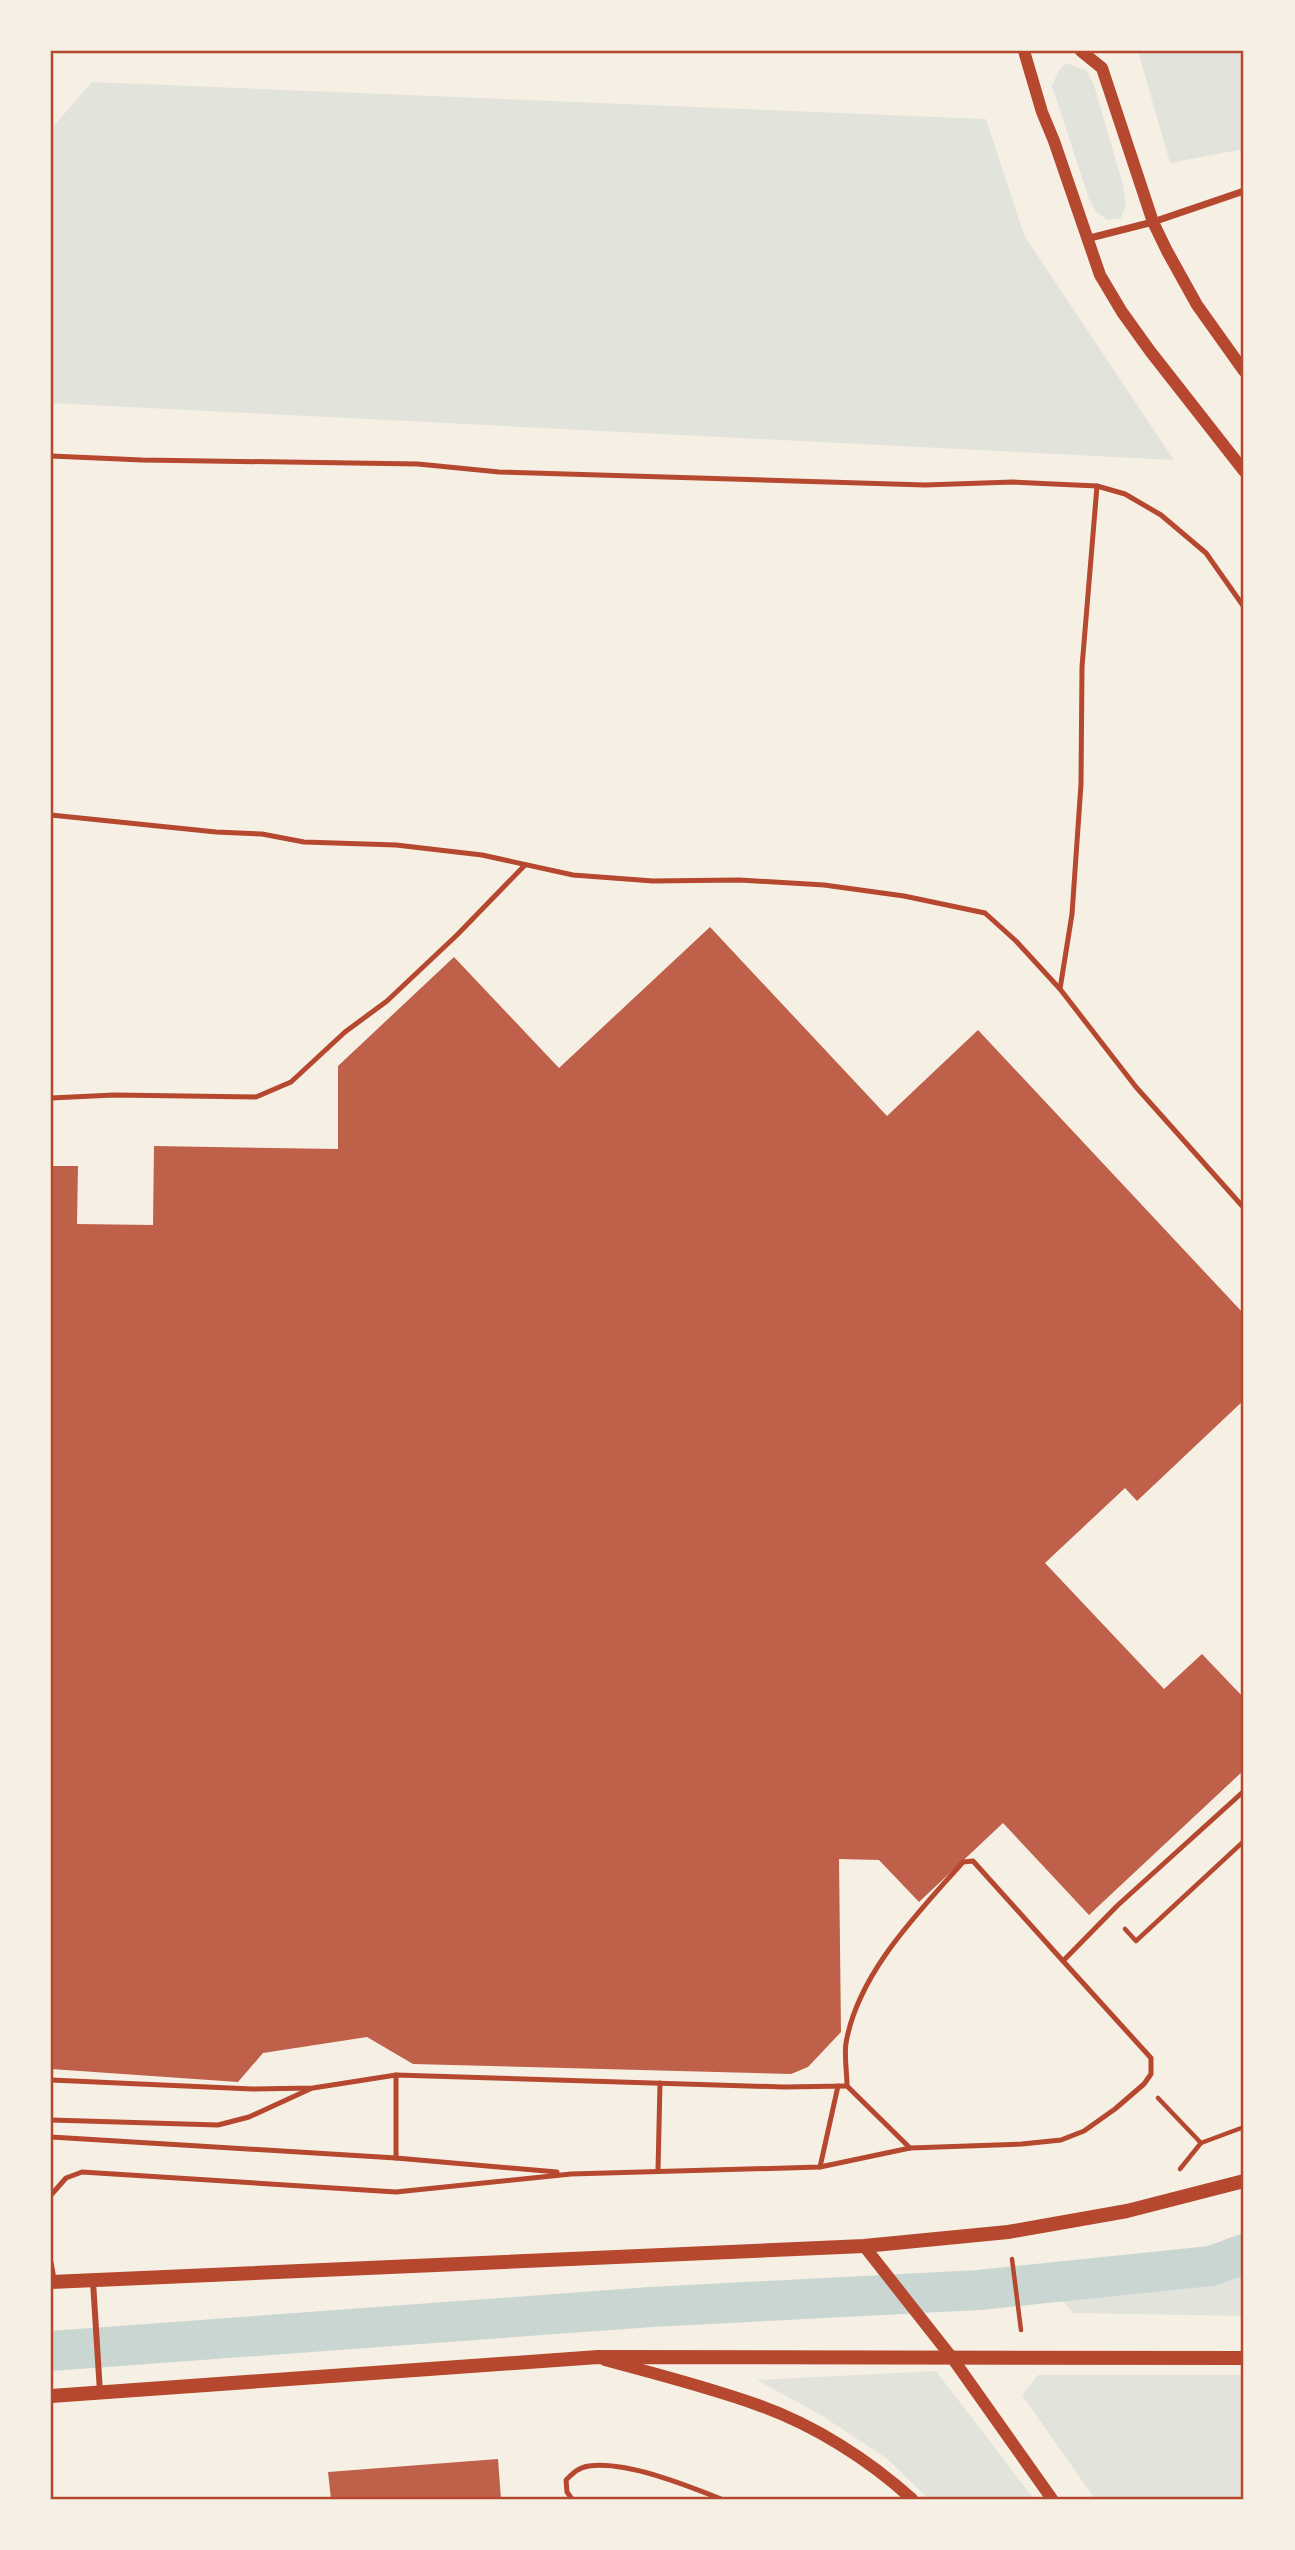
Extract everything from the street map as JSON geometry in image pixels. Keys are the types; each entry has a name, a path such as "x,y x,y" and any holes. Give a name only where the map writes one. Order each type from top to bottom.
{"main road":[{"path":"53,2282 864,2246 1008,2232 1127,2211 1244,2181"},
{"path":"51,2396 598,2357 1244,2358"}],"street":[{"path":"1024,51 1041,113 1054,141 1100,275 1122,312 1244,471"},
{"path":"1081,51 1102,68"},
{"path":"1098,51 1153,222 1197,305 1244,371"},
{"path":"1086,239 1153,222 1244,191"},
{"path":"864,2246 953,2359 1052,2499"},
{"path":"93,2280 100,2392"},
{"path":"598,2357 759,2405 828,2437 890,2480 912,2499"}],"lane":[{"path":"51,456 155,461 418,464 499,472 925,485 1013,482 1097,486 1125,494 1161,514 1206,553 1244,607"},
{"path":"1060,989 1072,914 1079,823 1082,667 1097,486"},
{"path":"51,815 216,832 262,834 304,842 396,845 482,855 573,875 653,881 739,880 824,885 904,896 985,913 1060,989 1136,1087 1244,1208"},
{"path":"51,1098 114,1095 256,1097 291,1082 345,1032 397,992 525,865"},
{"path":"1063,1961 1110,1913 1244,1791"},
{"path":"51,2195 66,2178 82,2172 396,2192 571,2174 820,2167 910,2148 1061,2140 1084,2131 1144,2084 1152,2074 1151,2058 973,1861 963,1862 890,1946 854,2015 846,2044 847,2086 910,2148"},
{"path":"51,2080 252,2089 313,2088 396,2075 784,2087 847,2086"},
{"path":"396,2075 396,2158"},
{"path":"658,2170 660,2083"},
{"path":"820,2167 838,2087"},
{"path":"51,2120 218,2125 249,2117 313,2088"},
{"path":"51,2137 396,2158 571,2174"},
{"path":"51,2262 53,2282"},
{"path":"572,2499 567,2492 566,2480 576,2470 589,2466 629,2469 691,2487 721,2499"}],"path":[{"path":"1110,1913 1136,1941 1244,1841"},
{"path":"1144,2084 1201,2143 1244,2127"},
{"path":"1014,2272 1020,2321"}],"shaded area":[{"path":"1138,51 1244,51 1244,149 1170,163"},
{"path":"1066,63 1087,71 1094,85 1123,185 1126,204 1121,218 1108,220 1096,212 1089,199 1052,86 1058,72"},
{"path":"92,82 986,119 1024,235 1174,460 51,403 51,129"},
{"path":"1244,2273 1244,2316 1073,2313 1060,2297"},
{"path":"936,2371 1034,2499 929,2499 886,2458 821,2415 757,2380"},
{"path":"1038,2375 1244,2375 1244,2499 1095,2499 1022,2395"}],"building":[{"path":"710,927 887,1116 978,1030 1244,1314 1244,1400 1137,1501 1125,1488 1045,1563 1164,1689 1202,1654 1244,1698 1244,1770 1089,1915 1003,1823 919,1902 879,1860 839,1859 841,2032 808,2067 791,2074 413,2064 367,2037 263,2053 238,2082 51,2069 51,1166 78,1166 77,1224 153,1225 154,1146 338,1149 338,1066 454,957 559,1068"},
{"path":"498,2459 501,2499 331,2499 328,2472"}],"waterway":[{"path":"51,2351 651,2307 979,2290 1211,2266 1244,2254"}]}
